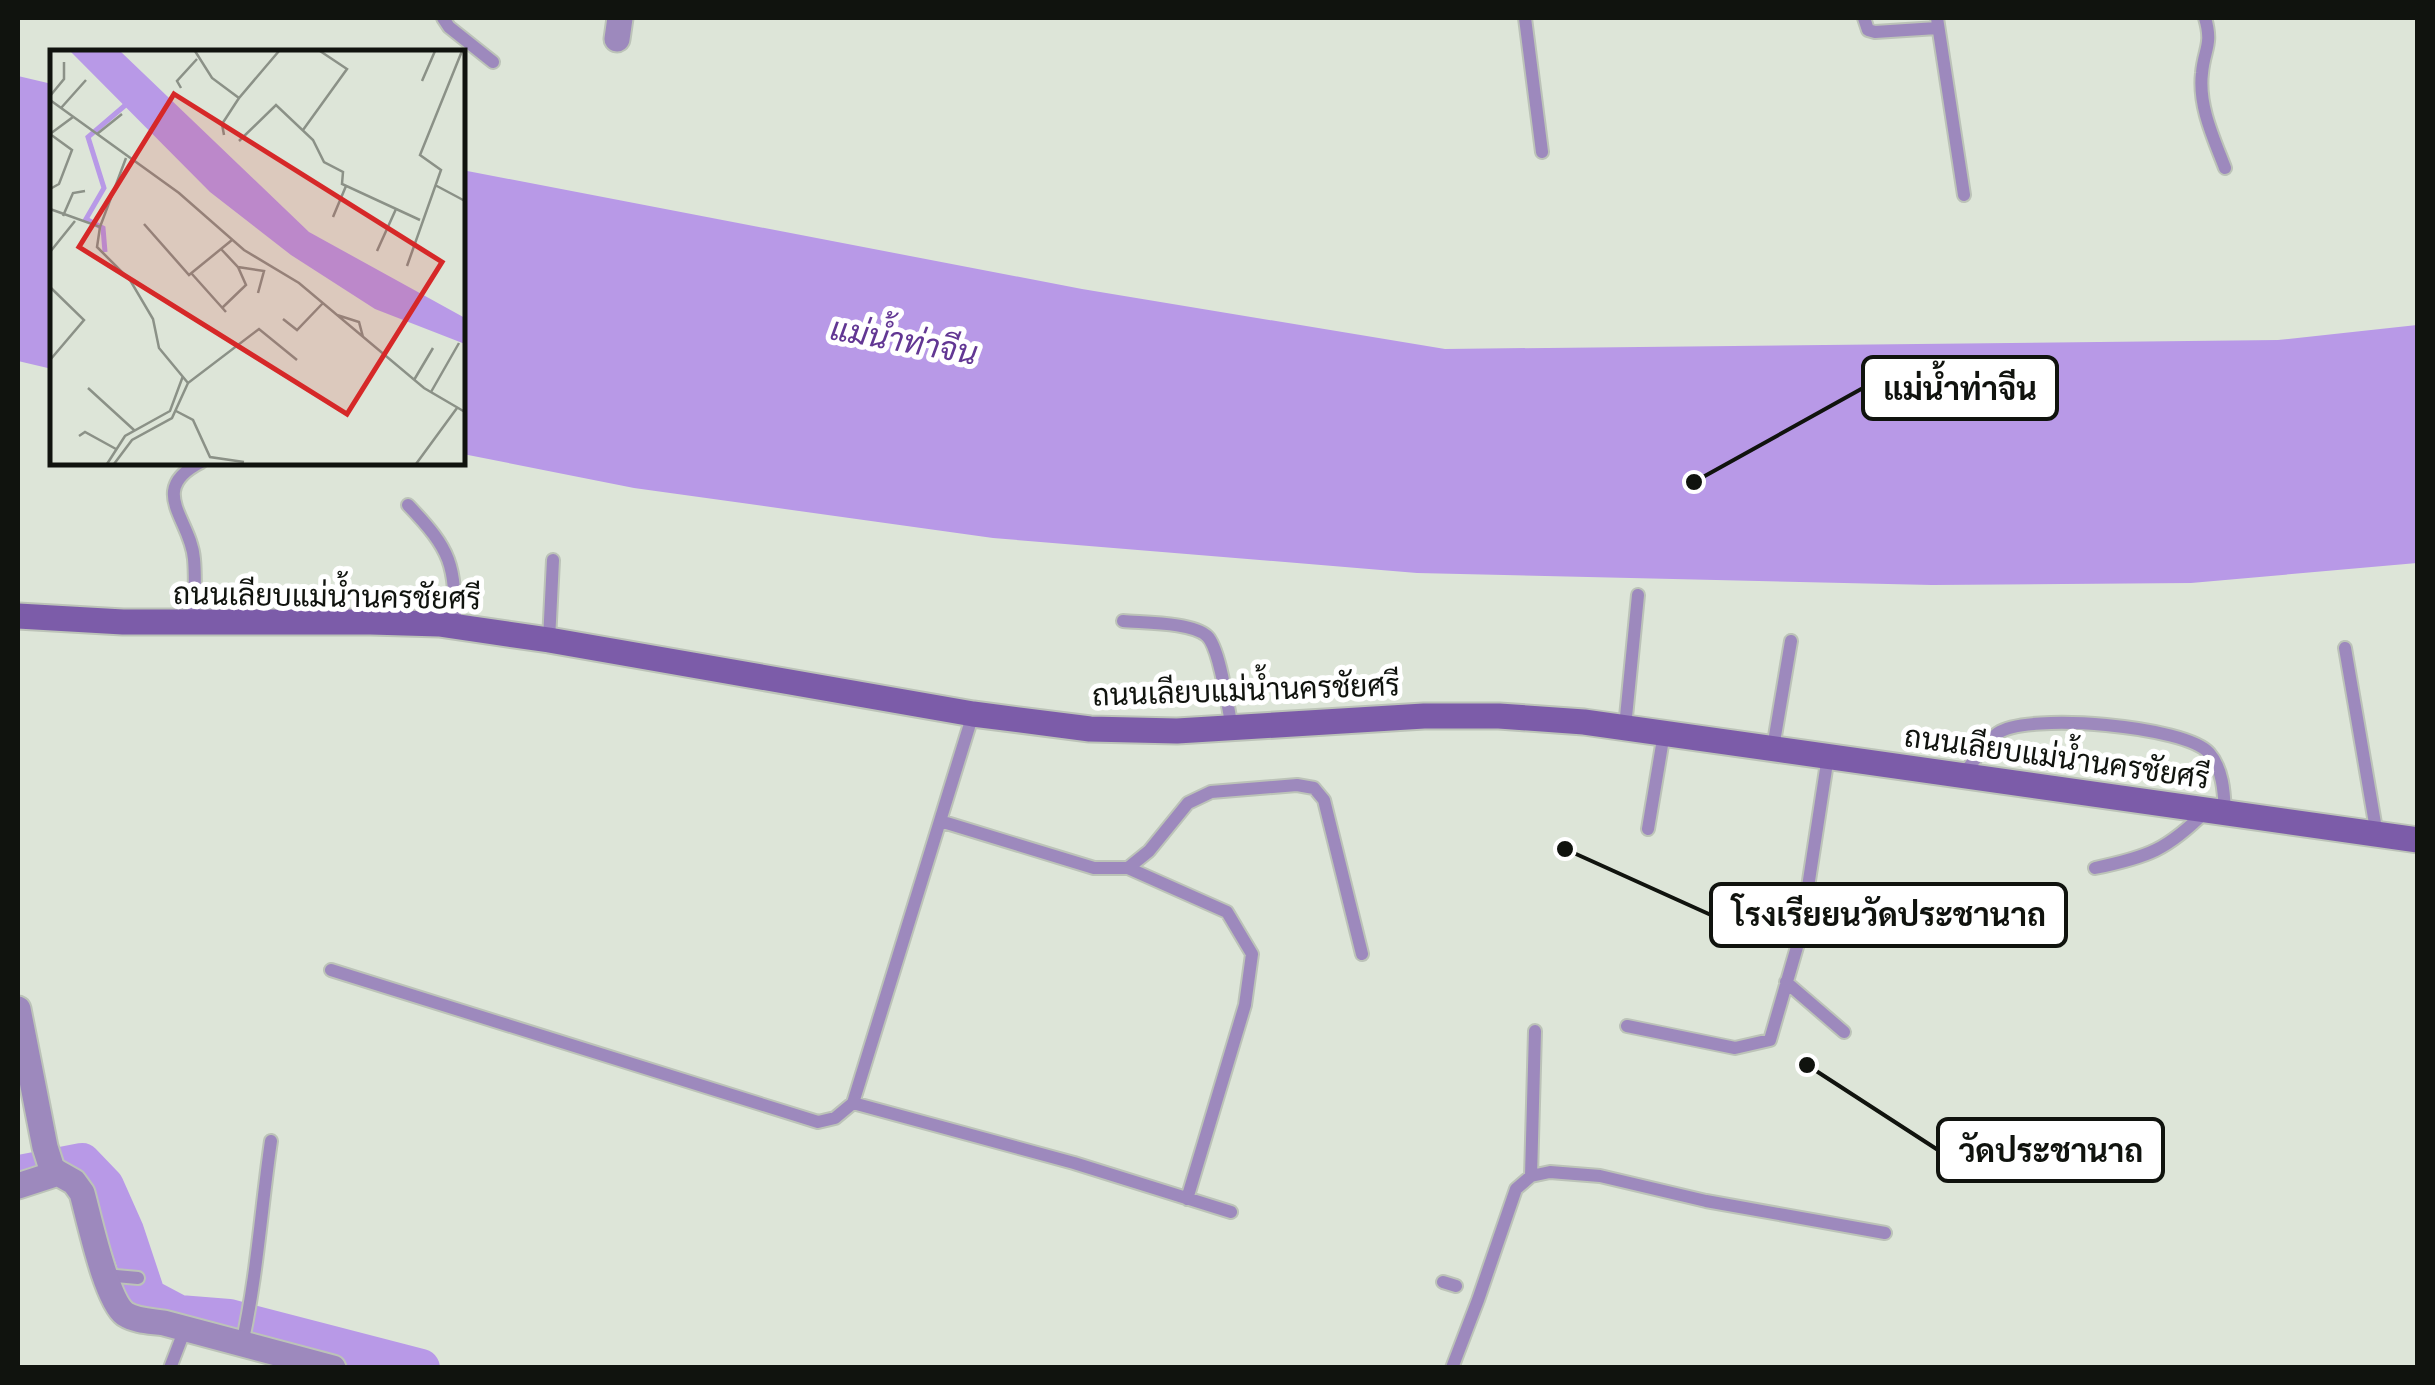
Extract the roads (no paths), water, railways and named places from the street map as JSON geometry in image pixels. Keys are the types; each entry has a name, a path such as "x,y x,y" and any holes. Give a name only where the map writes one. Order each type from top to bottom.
{"main road":[{"name":"ถนนเลียบแม่น้ำนครชัยศรี","path":"18,616 124,622 455,626 973,714 1090,729 1232,728 1424,716 1584,722 2418,840"}],"street":[{"path":"18,1012 26,1089 52,1163 82,1193 122,1276 117,1306 136,1319 244,1337 333,1368"},
{"path":"18,1186 52,1163"}],"lane":[{"path":"444,18 493,62"},
{"path":"1525,18 1542,152"},
{"path":"1864,18 1868,30 1875,32 1937,23 1964,194"},
{"path":"2205,18 2210,35 2202,92 2225,168"},
{"path":"194,623 194,556 174,498 176,481 196,465"},
{"path":"408,506 432,530 450,562 455,584 455,626"},
{"path":"550,640 552,560"},
{"path":"1626,728 1638,595"},
{"path":"1123,621 1190,628 1208,636 1216,651 1232,728"},
{"path":"1773,748 1791,641"},
{"path":"2345,648 2377,836"},
{"path":"332,970 818,1122 835,1118 852,1103 973,714"},
{"path":"1962,775 1998,733 2030,722 2071,722 2178,736 2200,744 2212,755 2222,780 2216,811 2154,852 2136,860 2095,868"},
{"path":"1648,828 1664,733"},
{"path":"1627,1026 1735,1048 1770,1040 1800,933 1828,756"},
{"path":"1128,868 1149,852 1188,803 1211,792 1314,788 1324,800 1362,954"},
{"path":"940,821 1094,868 1128,868 1227,912 1252,954 1245,1005 1187,1199"},
{"path":"1786,982 1844,1032"},
{"path":"1531,1176 1535,1031"},
{"path":"852,1103 1074,1163 1230,1212"},
{"path":"244,1337 254,1290 272,1141"},
{"path":"1452,1368 1516,1189 1531,1176 1550,1172 1600,1176 1706,1201 1885,1233"},
{"path":"170,1368 184,1329"}],"water":[{"path":"18,76 50,84 50,369 18,361"},
{"path":"465,171 1082,289 1445,349 2278,340 2417,325 2417,563 2191,583 1932,585 1417,573 993,538 634,488 465,454"}],"waterway":[{"path":"20,1174 82,1162 105,1186 147,1297 179,1314 229,1318 421,1368"}],"place":[{"name":"แม่น้ำท่าจีน","path":"1694,482"},
{"name":"โรงเรียยนวัดประชานาถ","path":"1565,849"},
{"name":"วัดประชานาถ","path":"1807,1065"}]}
